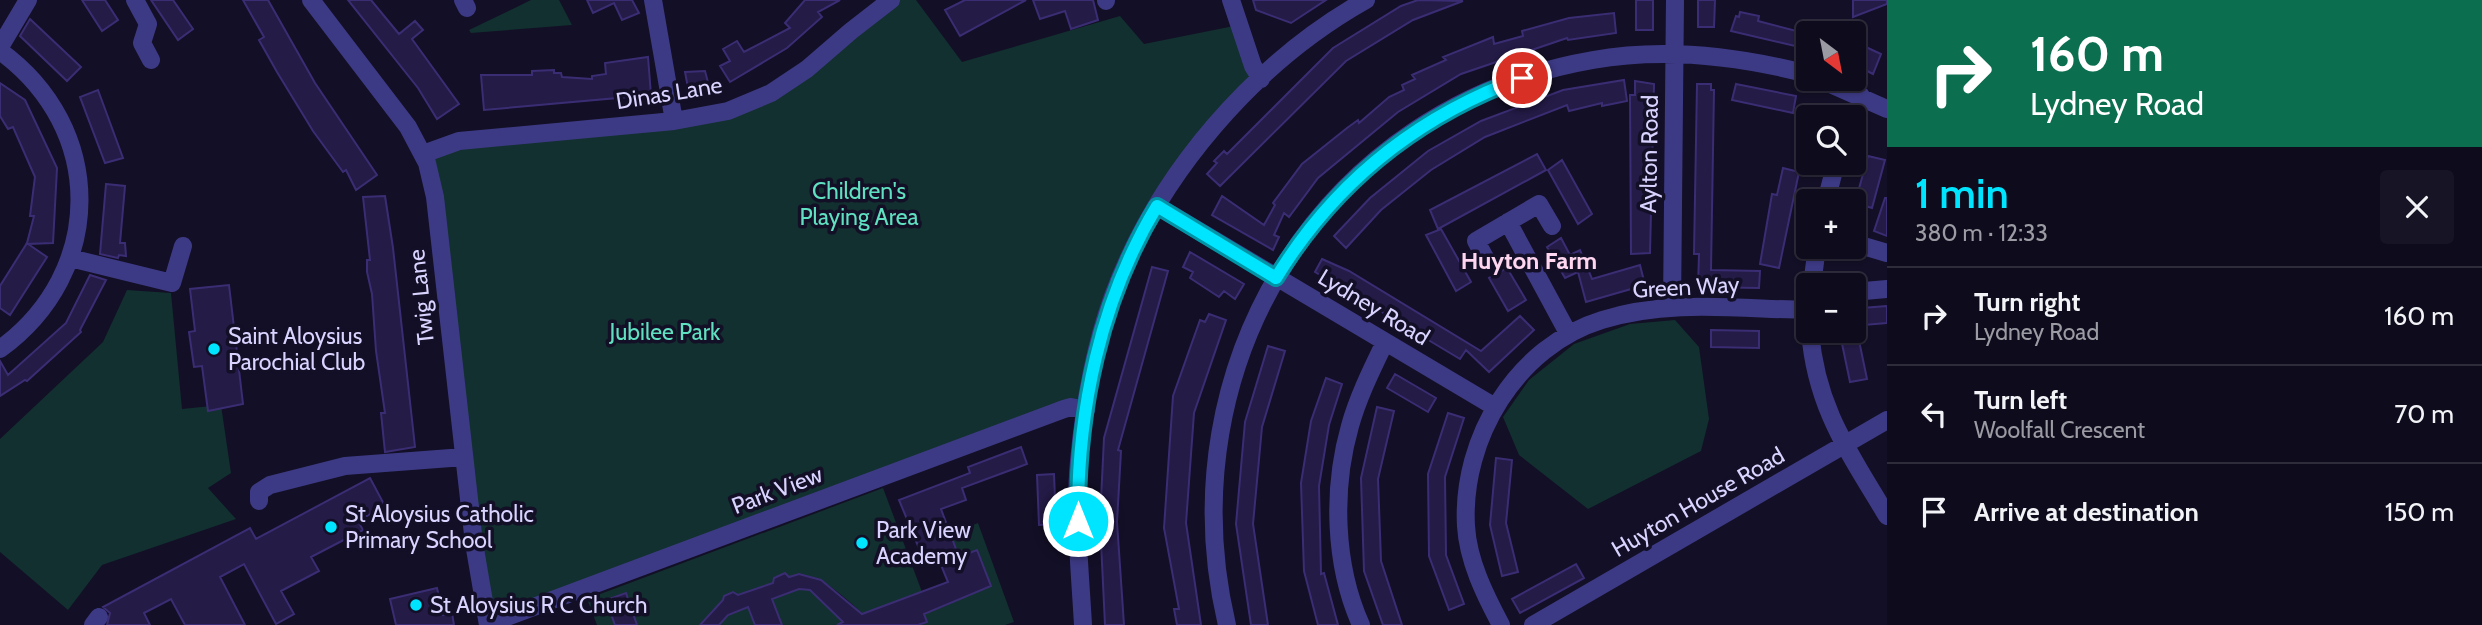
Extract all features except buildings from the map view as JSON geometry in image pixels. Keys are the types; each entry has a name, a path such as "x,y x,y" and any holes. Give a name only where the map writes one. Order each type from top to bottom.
{"street":[{"path":"0,349 25,330 44,309 59,285 75,241 80,200 72,146 58,113 24,70 0,49 28,0"},
{"path":"135,0 148,24 142,43 151,60"},
{"name":"Twig Lane","path":"310,0 408,127 430,172 478,577 488,625"},
{"path":"653,0 674,121"},
{"name":"Dinas Lane","path":"423,154 458,141 674,121 727,111 771,93 807,69 891,0"},
{"path":"1231,0 1252,66 1261,79"},
{"path":"1083,625 1078,483 1086,410 1097,352 1112,298 1126,264 1157,206 1199,147 1261,79 1306,41 1366,0"},
{"name":"Aylton Road","path":"1672,308 1675,0"},
{"path":"1227,625 1218,581 1213,531 1213,488 1219,434 1237,361 1256,314 1276,278 1316,220 1355,178 1399,142 1449,110 1498,87 1571,64 1616,56 1675,54 1728,57 1796,71"},
{"path":"1848,91 1887,109"},
{"path":"1857,105 1860,96"},
{"path":"1488,263 1476,241 1539,204 1552,226"},
{"name":"Lydney Road","path":"1157,206 1495,407"},
{"path":"1508,222 1568,333"},
{"path":"70,258 172,283 183,246"},
{"path":"1866,247 1887,253"},
{"path":"1866,291 1887,289"},
{"name":"Green Way","path":"1501,625 1480,580 1466,527 1467,498 1474,457 1495,407 1511,384 1532,362 1568,333 1602,320 1644,310 1672,308 1796,310"},
{"path":"1361,625 1343,568 1338,507 1349,428 1385,342"},
{"path":"1811,343 1821,392 1845,445 1887,516"},
{"name":"Park View","path":"488,625 1064,409 1071,407 1086,410"},
{"name":"Huyton House Road","path":"1533,625 1887,421"},
{"path":"260,501 259,492 270,485 345,466 464,457"}],"green space":[{"path":"531,0 559,0 572,25 471,33 469,30"},
{"name":"Jubilee Park","path":"891,0 916,0 962,62 1120,16 1144,44 1239,25 1252,88 1177,169 1112,298 1086,410 488,624 423,154 728,111 771,93"},
{"path":"127,290 171,293 182,409 221,405 231,473 208,488 236,519 102,565 68,610 0,552 0,439 103,342"},
{"path":"1675,320 1699,347 1709,419 1701,451 1588,509 1519,455 1503,417 1529,380 1574,344 1630,324"},
{"path":"883,488 922,592 874,624 846,598 823,582 800,575 789,577 785,573 774,577 773,583 738,595 733,592 724,596 701,625 597,625 587,599"},
{"path":"978,523 1014,622 1005,625 918,625 924,614 948,605 947,602 977,550 941,564 923,558 955,546 950,534"},
{"path":"799,589 810,590 847,625 782,625 777,612 754,621 755,625 719,625 728,615"}],"place":[{"name":"Saint Aloysius Parochial Club","path":"214,349"},
{"name":"St Aloysius Catholic Primary School","path":"331,527"},
{"name":"Park View Academy","path":"862,543"},
{"name":"St Aloysius R C Church","path":"416,605"}],"district":[{"name":"Huyton Farm","path":"1529,260"}],"route":[{"path":"1078,521 1079,461 1083,425 1097,352 1112,298 1147,221 1157,206 1276,278 1316,220 1334,199 1378,158 1449,110 1522,78"}],"park label":[{"name":"Children's Playing Area","path":"859,204"}]}
